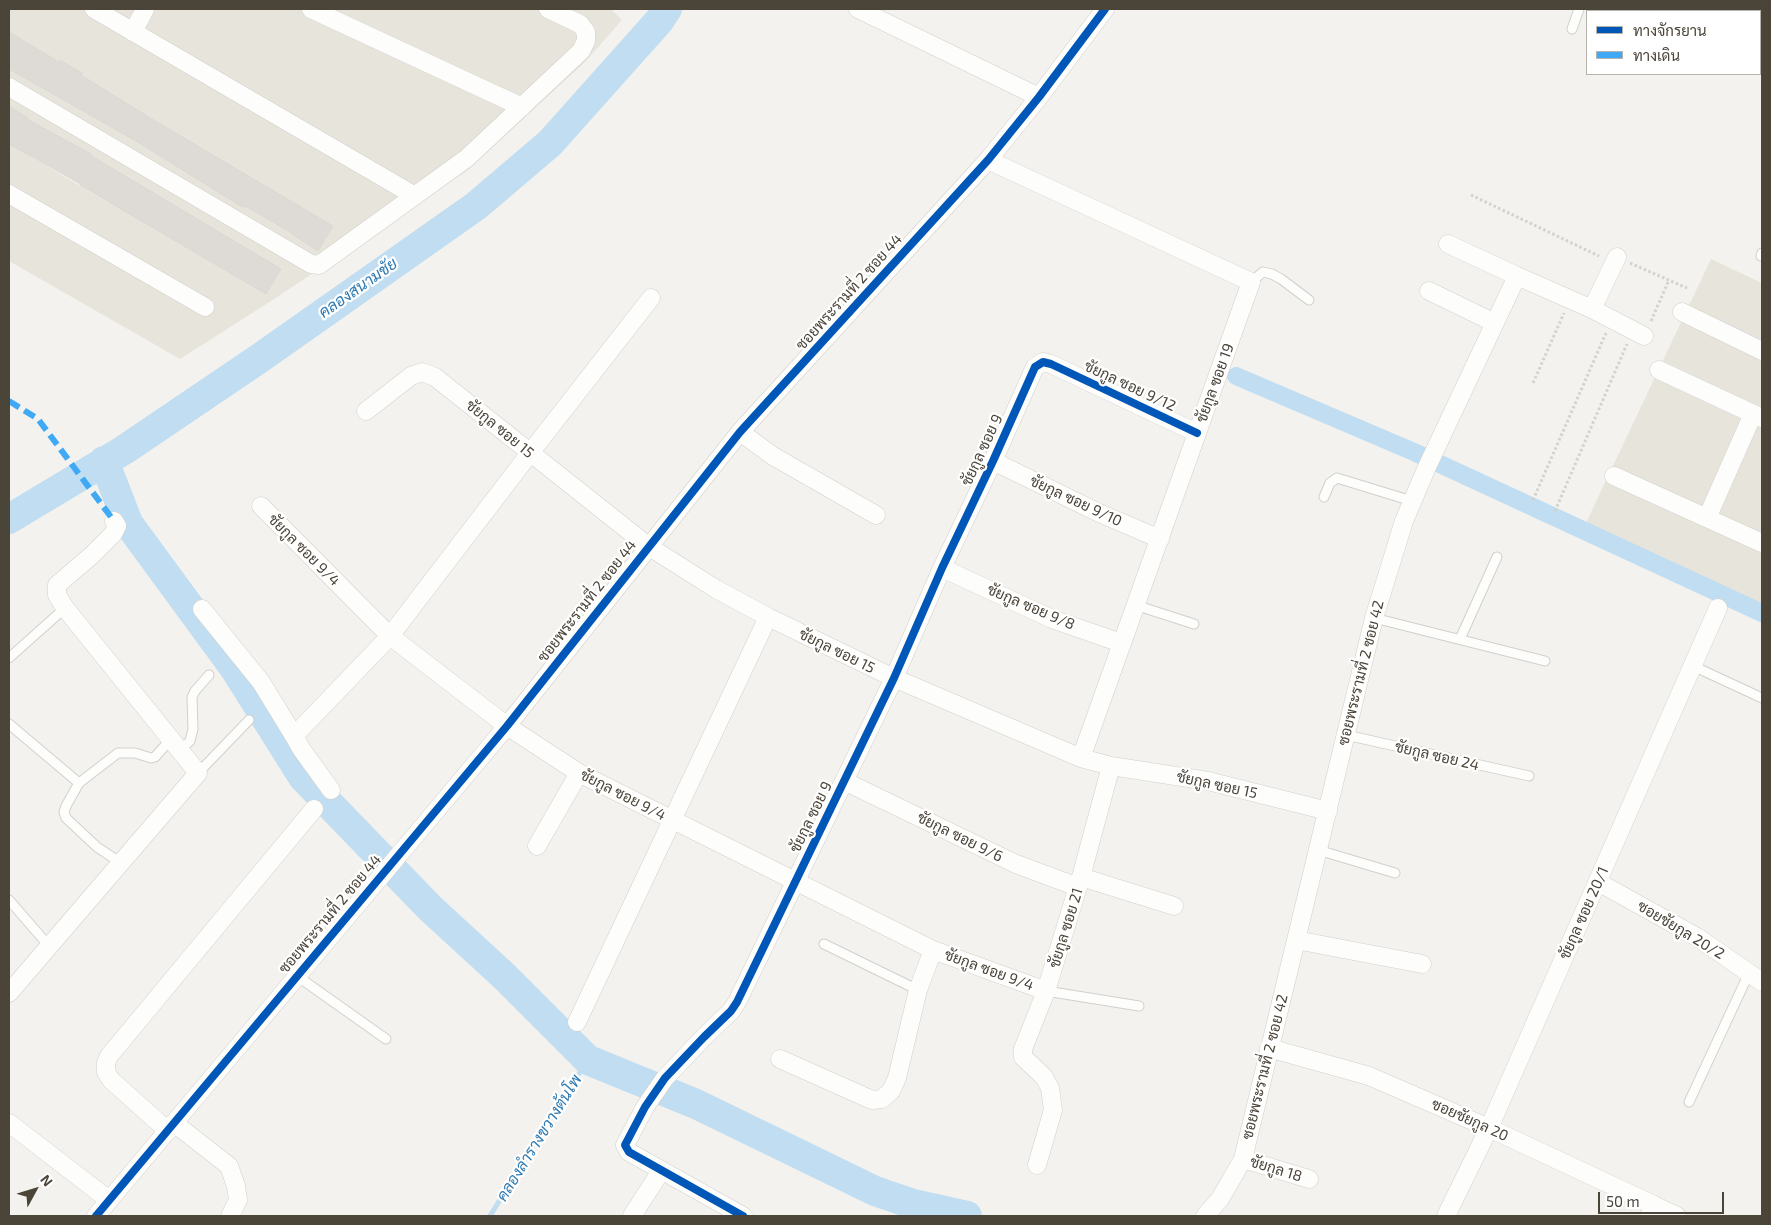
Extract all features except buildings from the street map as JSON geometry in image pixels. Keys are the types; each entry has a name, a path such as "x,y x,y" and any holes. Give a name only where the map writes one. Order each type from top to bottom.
{"street":[{"path":"94,9 415,196"},
{"path":"133,32 145,9"},
{"path":"311,9 522,107"},
{"path":"9,86 311,264 319,265 467,158 581,51 586,41 586,32 580,24 548,9"},
{"path":"858,9 1039,97"},
{"name":"ซอยพระรามที่ 2 ซอย 44","path":"96,1216 507,726 740,432 988,160 1039,97 1105,9"},
{"path":"988,160 1251,282"},
{"path":"9,194 205,307"},
{"path":"1448,244 1592,309 1639,333"},
{"path":"1592,309 1616,260"},
{"name":"ซอยพระรามที่ 2 ซอย 42","path":"1206,1216 1220,1199 1243,1159 1374,618 1412,501 1517,276"},
{"name":"ชัยกูล ซอย 19","path":"1081,758 1251,282"},
{"path":"1429,291 1495,323"},
{"path":"294,736 390,636 651,298"},
{"path":"1682,312 1762,351"},
{"name":"ชัยกูล ซอย 9","path":"743,1216 629,1152 625,1145 645,1107 665,1078 731,1011 894,678 942,568 1035,367 1043,362 1052,364"},
{"name":"ชัยกูล ซอย 9/12","path":"1052,364 1197,433"},
{"path":"1659,370 1758,416 1707,518"},
{"name":"ชัยกูล ซอย 15","path":"366,411 411,376 422,372 435,377 648,546 716,589 768,617 894,678 1081,758 1111,766 1208,781 1328,811"},
{"path":"740,432 773,456 876,515"},
{"name":"ชัยกูล ซอย 9/10","path":"993,461 1097,512 1160,539"},
{"path":"1614,476 1762,544"},
{"name":"ชัยกูล ซอย 9/4","path":"261,506 390,636 507,726 579,773 933,950 1046,991"},
{"path":"9,993 198,773 65,608 57,595 57,585 108,540 117,526 114,521"},
{"name":"ชัยกูล ซอย 9/8","path":"942,568 1052,619 1121,644"},
{"name":"ชัยกูล ซอย 20/1","path":"1446,1216 1489,1128 1718,608"},
{"path":"202,609 261,682 302,750 331,790"},
{"path":"577,1022 768,617"},
{"name":"ชัยกูล ซอย 21","path":"1037,1165 1053,1110 1050,1088 1044,1077 1023,1057 1023,1049 1046,991 1111,766"},
{"path":"536,846 579,773"},
{"name":"ชัยกูล ซอย 9/6","path":"844,781 1016,864 1174,906"},
{"path":"230,1216 238,1200 230,1166 171,1127 111,1080 106,1072 106,1063 115,1049 314,809"},
{"name":"ซอยชัยกูล 20/2","path":"1598,882 1697,937 1756,977"},
{"path":"1296,940 1422,964"},
{"path":"780,1060 872,1100 882,1098 891,1090 897,1078 918,990 933,950"},
{"name":"ซอยชัยกูล 20","path":"1269,1048 1369,1076 1489,1128 1651,1211 1677,1216"},
{"path":"9,1123 110,1200"},
{"name":"ชัยกูล 18","path":"1243,1159 1309,1179"},
{"path":"632,1216 661,1171"}],"lane":[{"path":"1572,29 1579,9"},
{"path":"1251,282 1262,272 1272,274 1309,300"},
{"path":"1324,496 1330,483 1337,478 1412,501"},
{"path":"1460,639 1497,557"},
{"path":"1135,605 1194,624"},
{"path":"9,658 65,608"},
{"path":"1374,618 1545,661"},
{"path":"1693,666 1762,698"},
{"path":"121,863 97,847 66,818 64,812 66,806 79,783 118,753 135,754 151,758 175,745 190,741 193,729 192,698 195,691 209,675"},
{"path":"198,773 250,720"},
{"path":"9,724 79,783"},
{"name":"ชัยกูล ซอย 24","path":"1346,735 1529,776"},
{"path":"1318,850 1395,873"},
{"path":"9,900 49,946"},
{"path":"824,944 918,990"},
{"path":"297,976 386,1039"},
{"path":"1689,1102 1756,977"},
{"path":"1046,991 1139,1006"}],"path":[{"path":"1471,195 1616,260 1687,288"},
{"path":"1555,511 1639,333 1670,280"},
{"path":"1532,383 1570,299"},
{"path":"1534,500 1612,319"}],"shaded area":[{"path":"9,9 611,9 622,20 586,61 468,170 180,359 9,261 9,143 122,211 9,141"},
{"path":"1711,259 1762,283 1762,611 1583,529"}],"waterway":[{"name":"คลองสนามชัย","path":"9,519 124,450 260,358 476,206 550,143 659,21 667,9"},
{"path":"1236,376 1414,452 1762,613"},
{"path":"104,461 128,523 235,669 303,777 430,908 504,976 588,1060 696,1104 875,1191 913,1204 967,1216"},
{"name":"คลองลำรางขวางต้นโพ","path":"490,1216 588,1060"},
{"path":"909,1216 913,1204"}],"marked path":[{"path":"9,401 38,419 114,521"}],"cycle path":[{"path":"96,1216 507,726 740,432 988,160 1039,97 1105,9"},
{"path":"743,1216 629,1152 625,1145 645,1107 665,1078 731,1011 737,1002 894,678 942,568 1035,367 1043,362 1051,364 1197,433"}]}
